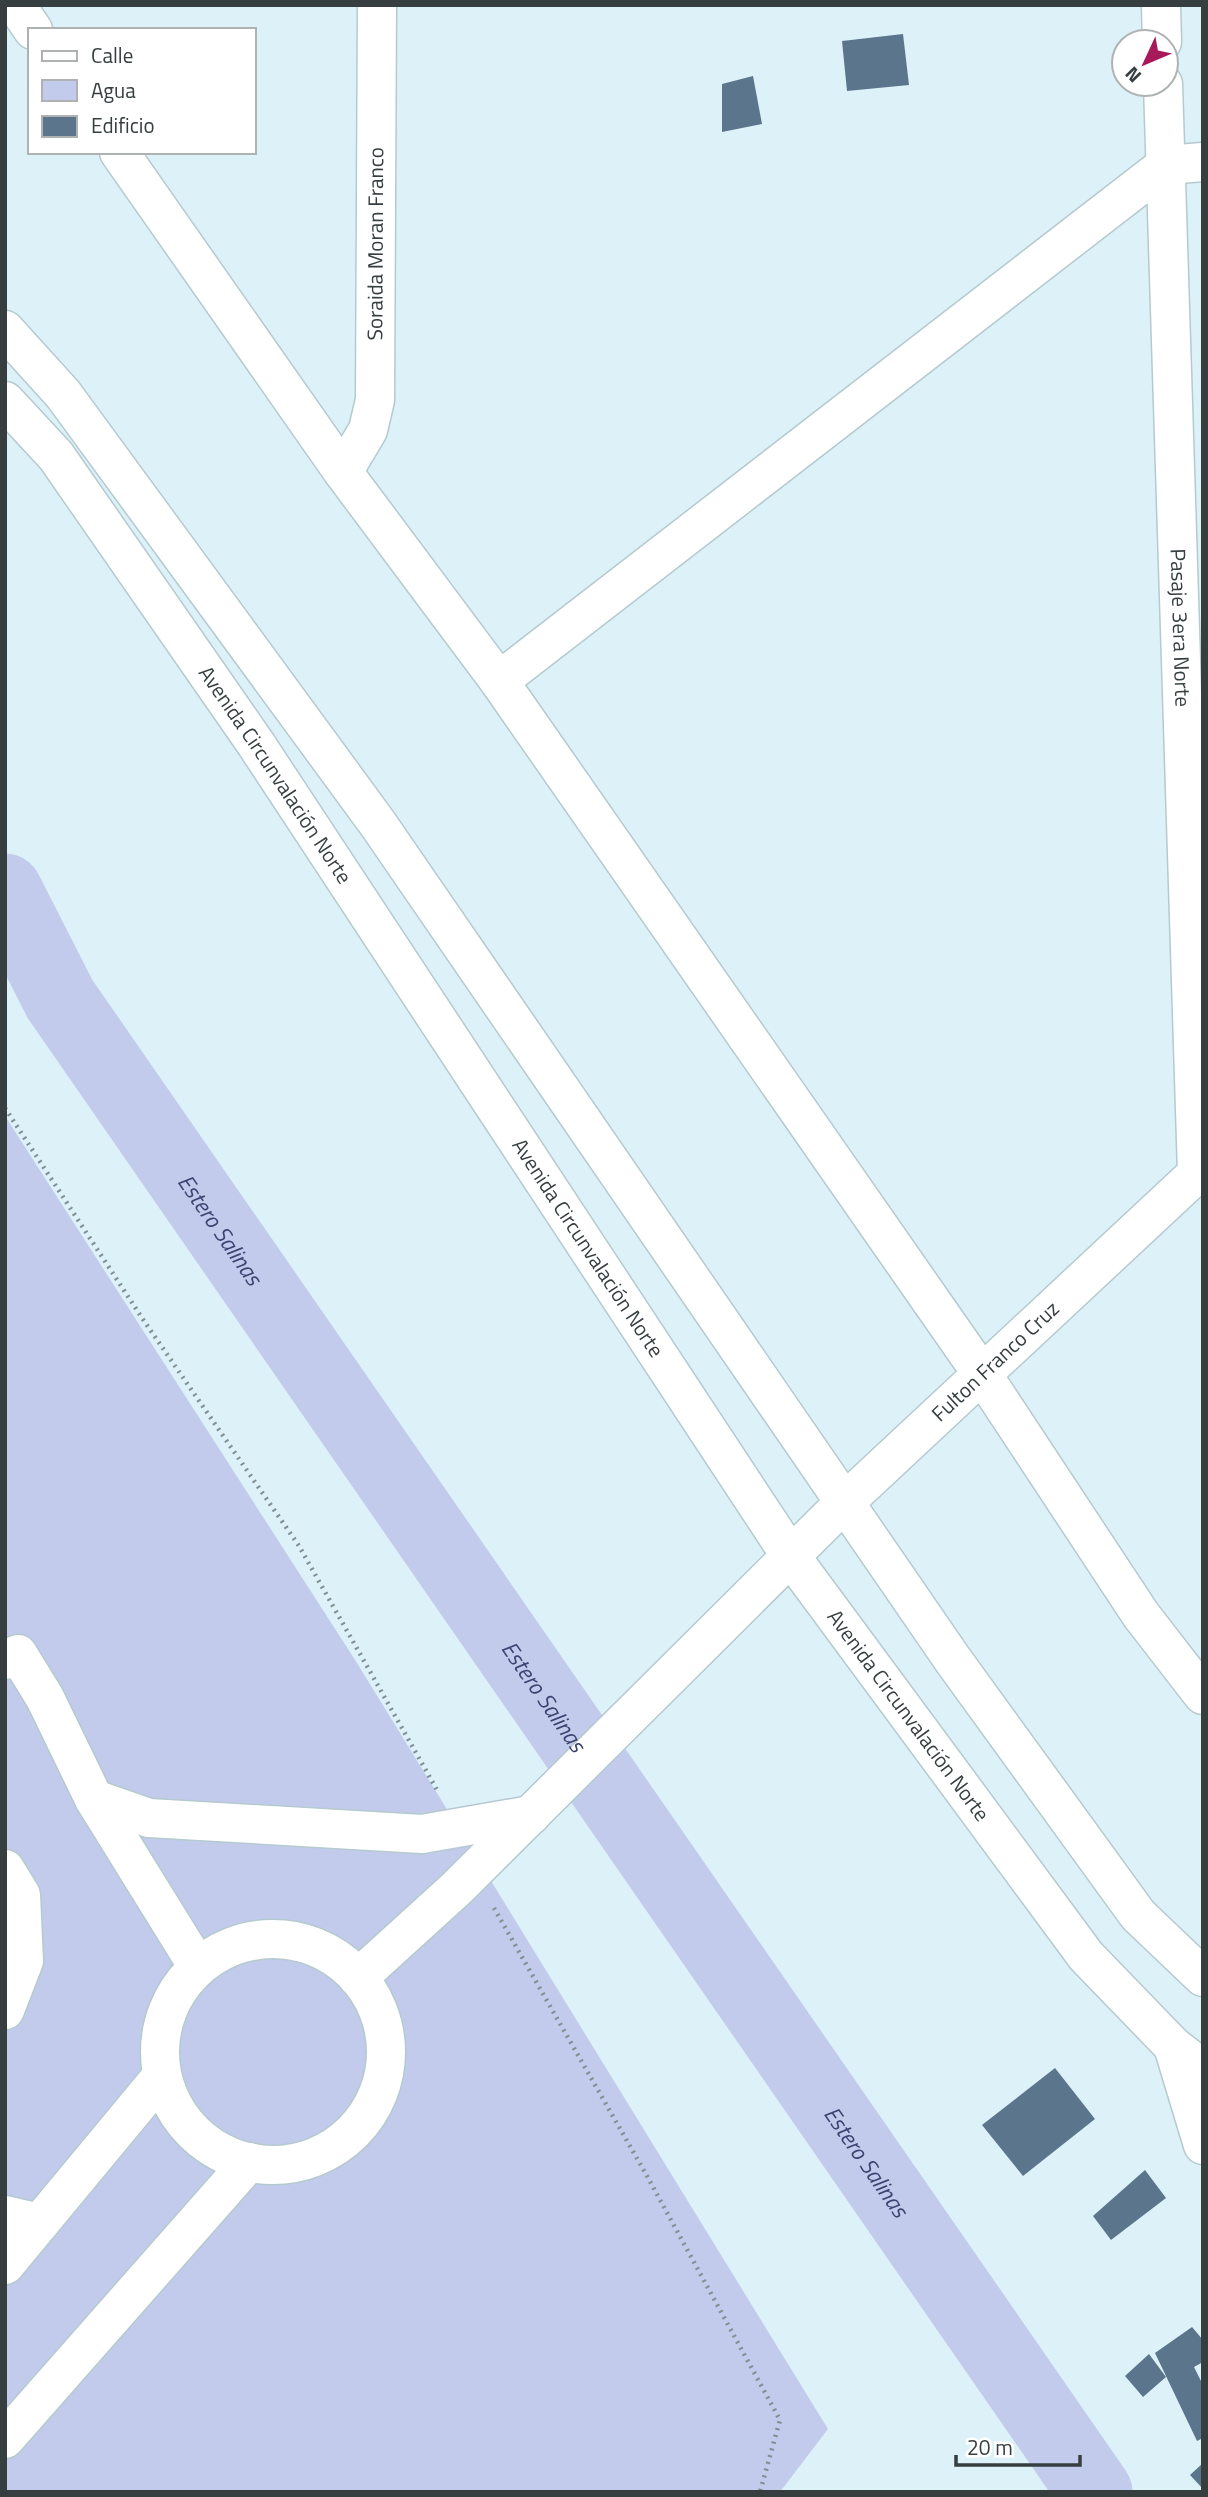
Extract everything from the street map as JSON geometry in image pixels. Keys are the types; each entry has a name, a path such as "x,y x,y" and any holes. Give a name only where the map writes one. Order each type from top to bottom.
{"street":[{"path":"16,5 32,28"},
{"name":"Soraida Moran Franco","path":"343,472 368,430 375,400 377,5"},
{"path":"1161,5 1162,28"},
{"name":"Pasaje 3era Norte","path":"1167,98 1184,163 1200,1170"},
{"path":"120,154 343,472 499,681 982,1374 1141,1615 1203,1695"},
{"path":"499,681 1184,163"},
{"path":"5,330 63,394 378,824 953,1660 1138,1915 1203,1977"},
{"name":"Avenida Circunvalación Norte","path":"5,401 56,456 264,756 792,1558 1086,1956 1174,2046 1203,2069"},
{"path":"158,605 200,578"},
{"name":"Fulton Franco Cruz","path":"358,1978 531,1815 846,1502 1200,1170"},
{"path":"10,1649 45,1698 94,1799 198,1967"},
{"path":"94,1799 149,1818 422,1834 531,1815"},
{"path":"5,1869 21,1895 5,2010"},
{"path":"279,1939 309,1945 335,1958 358,1978 378,2009 385,2030 386,2060 381,2089 368,2115 349,2138 324,2154 296,2164 266,2166 211,2147 188,2127 160,2078 159,2045 165,2016 178,1989 198,1967 222,1950 251,1941 279,1939"},
{"path":"1174,2046 1203,2145"},
{"path":"5,2266 23,2219 160,2078"},
{"path":"5,2439 249,2162"}],"path":[{"path":"5,1108 142,1318 299,1546 431,1776 452,1828"},
{"path":"474,1870 780,2420 760,2492"}],"water":[{"path":"5,1116 357,1663 828,2429 780,2492 5,2492"}],"building":[{"path":"903,34 909,85 847,91 842,41"},
{"path":"753,76 762,124 722,132 722,84"},
{"path":"1055,2068 1095,2119 1023,2176 982,2125"},
{"path":"1145,2170 1166,2198 1111,2240 1093,2216"},
{"path":"1192,2327 1203,2340 1203,2362 1194,2367 1203,2385 1203,2438 1197,2441 1155,2353"},
{"path":"1149,2354 1166,2377 1143,2397 1125,2376"},
{"path":"1203,2463 1203,2489 1190,2475"}],"waterway":[{"name":"Estero Salinas","path":"5,891 60,999 1095,2492"}]}
